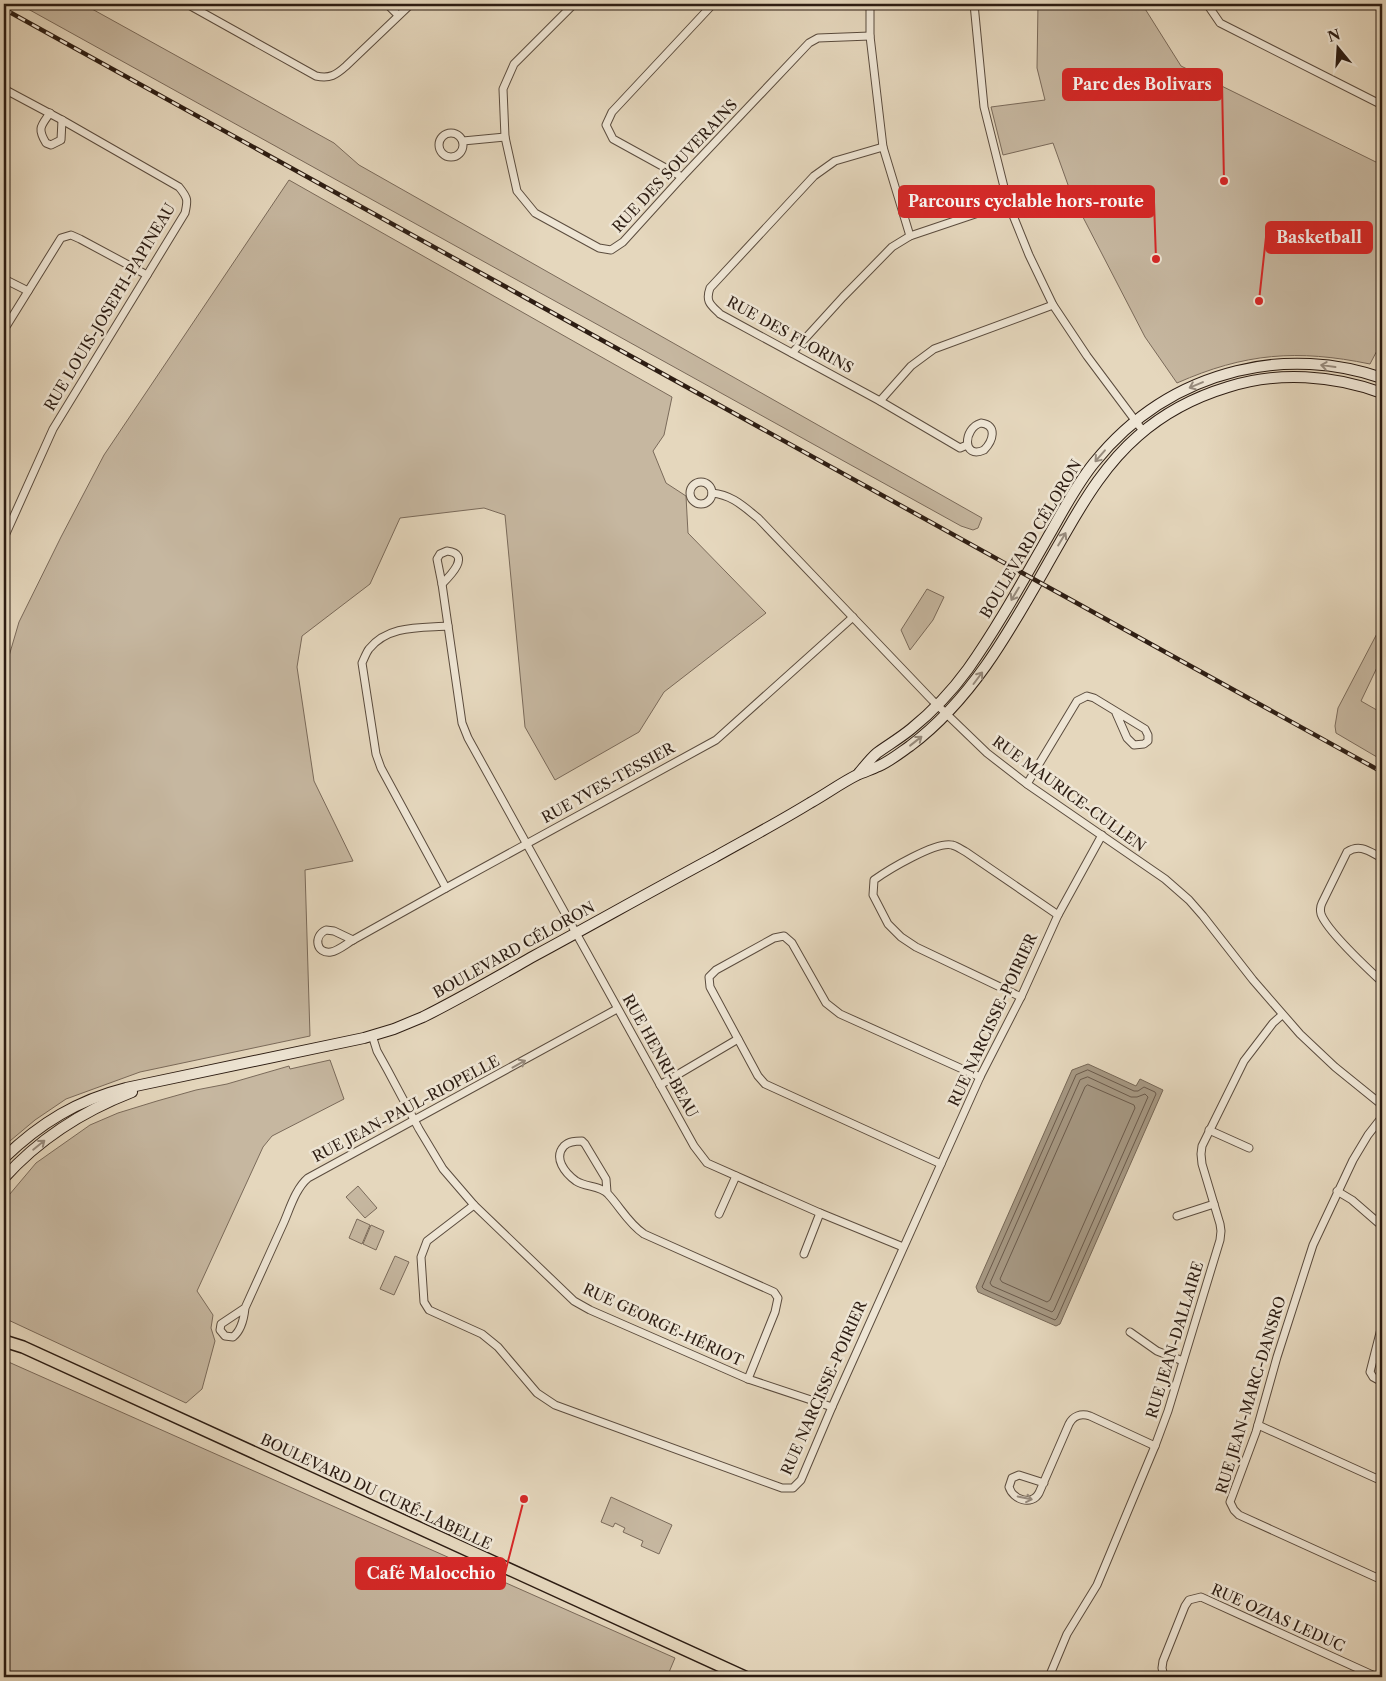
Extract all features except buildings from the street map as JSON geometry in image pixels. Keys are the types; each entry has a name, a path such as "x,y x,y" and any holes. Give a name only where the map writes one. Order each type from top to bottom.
{"main road":[{"name":"BOULEVARD DU CURÉ-LABELLE","path":"4,1336 23,1347 745,1677"},
{"name":"BOULEVARD DU CURÉ-LABELLE","path":"4,1341 23,1347"}],"street":[{"path":"187,4 316,76 326,78 336,75 411,4"},
{"path":"387,4 398,15"},
{"name":"RUE DES SOUVERAINS","path":"574,4 514,64 503,89 505,137 517,191 535,213 599,248 611,250 623,242 682,177 809,44 818,38 870,36"},
{"path":"682,177 613,139 606,124 612,112 713,4"},
{"path":"870,4 870,36 883,147 910,236"},
{"path":"974,4 984,108 1008,203 1029,255 1053,305 1086,356 1143,431"},
{"path":"1207,4 1220,24 1382,105"},
{"name":"RUE LOUIS-JOSEPH-PAPINEAU","path":"4,89 50,113 179,187 185,194 188,202 185,213 53,429 4,538"},
{"path":"50,113 41,127 40,134 46,143 51,145 61,140 62,120"},
{"path":"463,141 505,137"},
{"name":"RUE DES FLORINS","path":"883,147 835,161 814,176 710,288 708,296 710,304 720,314 880,401 960,448 967,445"},
{"path":"792,353 892,247 910,236 1008,203"},
{"path":"4,330 61,238 71,235 147,275"},
{"path":"4,278 28,291"},
{"path":"880,401 911,366 934,349 1053,305"},
{"name":"BOULEVARD CÉLORON","path":"857,775 876,754 910,730 957,682 978,654 1087,472 1103,452 1135,422 1156,406 1189,387 1229,373 1257,367 1293,364 1323,365 1358,371 1382,378"},
{"name":"BOULEVARD CÉLORON","path":"4,1158 33,1132 57,1116 78,1105 112,1092 372,1036 431,1013 760,832 857,775 890,760 915,742 946,715 971,687 992,658 1093,488 1118,456 1143,431 1163,417 1192,401 1220,389 1259,380 1289,377 1328,379 1351,383 1382,393"},
{"name":"RUE DES FLORINS","path":"984,423 990,427 992,437 984,450 980,452 972,451 967,445 967,438 974,425 984,423"},
{"name":"RUE MAURICE-CULLEN","path":"712,493 724,494 741,504 758,518 936,705 987,753 1027,784 1165,879 1190,900 1282,1014 1316,1050 1382,1105"},
{"name":"RUE HENRI-BEAU","path":"442,584 462,723 468,738 694,1146 708,1163 820,1213 903,1247"},
{"name":"RUE YVES-TESSIER","path":"353,940 330,930 323,932 318,941 322,950 329,952 353,940 716,740 853,617"},
{"path":"446,888 381,768 376,754 362,663 368,650 386,635 399,629 448,626"},
{"path":"1027,784 1078,700 1087,696 1094,698 1145,729 1148,741 1144,744 1134,745 1128,738 1116,713"},
{"name":"RUE NARCISSE-POIRIER","path":"474,1205 427,1241 421,1257 424,1302 430,1310 482,1334 498,1347 537,1393 555,1405 782,1488 793,1488 801,1480 980,1077 1021,997 1058,916 1102,836"},
{"path":"1021,997 916,947 901,937 888,924 873,895 874,880 886,871 934,847 951,845 966,852 1058,916"},
{"path":"1382,858 1361,848 1353,848 1347,852 1322,903 1320,911 1323,919 1338,937 1382,982"},
{"path":"941,1164 765,1084 758,1076 710,987 709,977 716,970 774,938 784,936 792,943 826,1004 831,1009 980,1077"},
{"name":"RUE JEAN-PAUL-RIOPELLE","path":"245,1308 294,1200 306,1180 617,1009"},
{"name":"RUE JEAN-DALLAIRE","path":"1049,1677 1067,1634 1097,1585 1166,1418 1221,1236 1221,1228 1201,1159 1201,1151 1209,1130 1248,1055 1282,1014"},
{"name":"RUE GEORGE-HÉRIOT","path":"372,1036 377,1051 443,1169 474,1205 574,1301 590,1310 748,1379 832,1407"},
{"path":"660,1085 738,1039"},
{"name":"BOULEVARD CÉLORON","path":"4,1178 32,1150 70,1122 121,1096 159,1082"},
{"name":"RUE JEAN-MARC-DANSRO","path":"1382,1117 1356,1154 1337,1191 1307,1262 1258,1425 1231,1496 1231,1505 1239,1514 1382,1580"},
{"path":"1209,1130 1249,1148"},
{"path":"607,1192 576,1181 569,1174 559,1160 560,1153 565,1144 575,1140 582,1141 585,1144 606,1179 607,1192 633,1227 644,1234 774,1292 778,1298 775,1312 748,1379"},
{"path":"719,1214 736,1176"},
{"path":"1337,1191 1352,1200 1382,1226"},
{"path":"1177,1216 1214,1204"},
{"path":"804,1254 820,1213"},
{"path":"1382,1325 1380,1344 1370,1372 1373,1377 1382,1382"},
{"path":"1130,1332 1157,1351 1183,1361"},
{"path":"1044,1483 1019,1475 1012,1478 1009,1487 1015,1496 1029,1501 1037,1498 1044,1483 1069,1424 1081,1414 1090,1416 1155,1446"},
{"path":"1258,1425 1382,1481"},
{"name":"RUE OZIAS LEDUC","path":"1164,1677 1163,1661 1185,1606 1189,1600 1200,1597 1377,1677"}],"shaded area":[{"path":"19,4 83,4 334,143 359,165 982,518 978,528 973,530 961,526"},
{"path":"1038,4 1142,4 1181,66 1382,165 1382,341 1370,364 1319,356 1272,357 1226,365 1177,383 1145,337 1072,196 1053,143 1003,155 991,107 1045,100 1037,68"},
{"path":"289,180 672,397 664,435 653,451 666,483 686,496 688,533 766,613 664,692 639,732 555,780 525,727 505,515 484,508 400,518 370,584 302,636 297,667 314,781 353,861 305,870 310,1036 140,1072 66,1099 35,1120 4,1146 4,673 19,622 104,455"},
{"path":"927,589 944,597 933,620 910,650 901,630"},
{"path":"1382,624 1382,657 1361,701 1382,713 1382,760 1336,733 1335,726 1338,708"},
{"path":"330,1060 344,1099 272,1136 263,1147 197,1291 213,1315 211,1328 215,1341 202,1389 186,1403 4,1318 4,1201 36,1163 90,1125 118,1113 196,1090 227,1084 289,1066 290,1069"},
{"path":"358,1186 377,1208 365,1218 346,1197"},
{"path":"357,1219 370,1225 362,1244 349,1238"},
{"path":"371,1225 384,1231 376,1250 363,1244"},
{"path":"395,1256 409,1262 394,1295 380,1289"},
{"path":"4,1360 675,1658 667,1677 4,1677"},
{"path":"611,1497 672,1525 659,1554 641,1546 643,1541 623,1532 625,1528 615,1523 613,1527 601,1522"}],"water":[{"path":"1088,1064 1136,1086 1140,1079 1163,1090 1060,1324 1056,1326 978,1292 976,1287 1072,1070"}],"railway":[{"path":"4,9 1382,772"}],"place":[{"name":"Parc des Bolivars","path":"1224,181"},
{"name":"Parcours cyclable hors-route","path":"1156,259"},
{"name":"Basketball","path":"1259,301"},
{"name":"Café Malocchio","path":"524,1499"}]}
